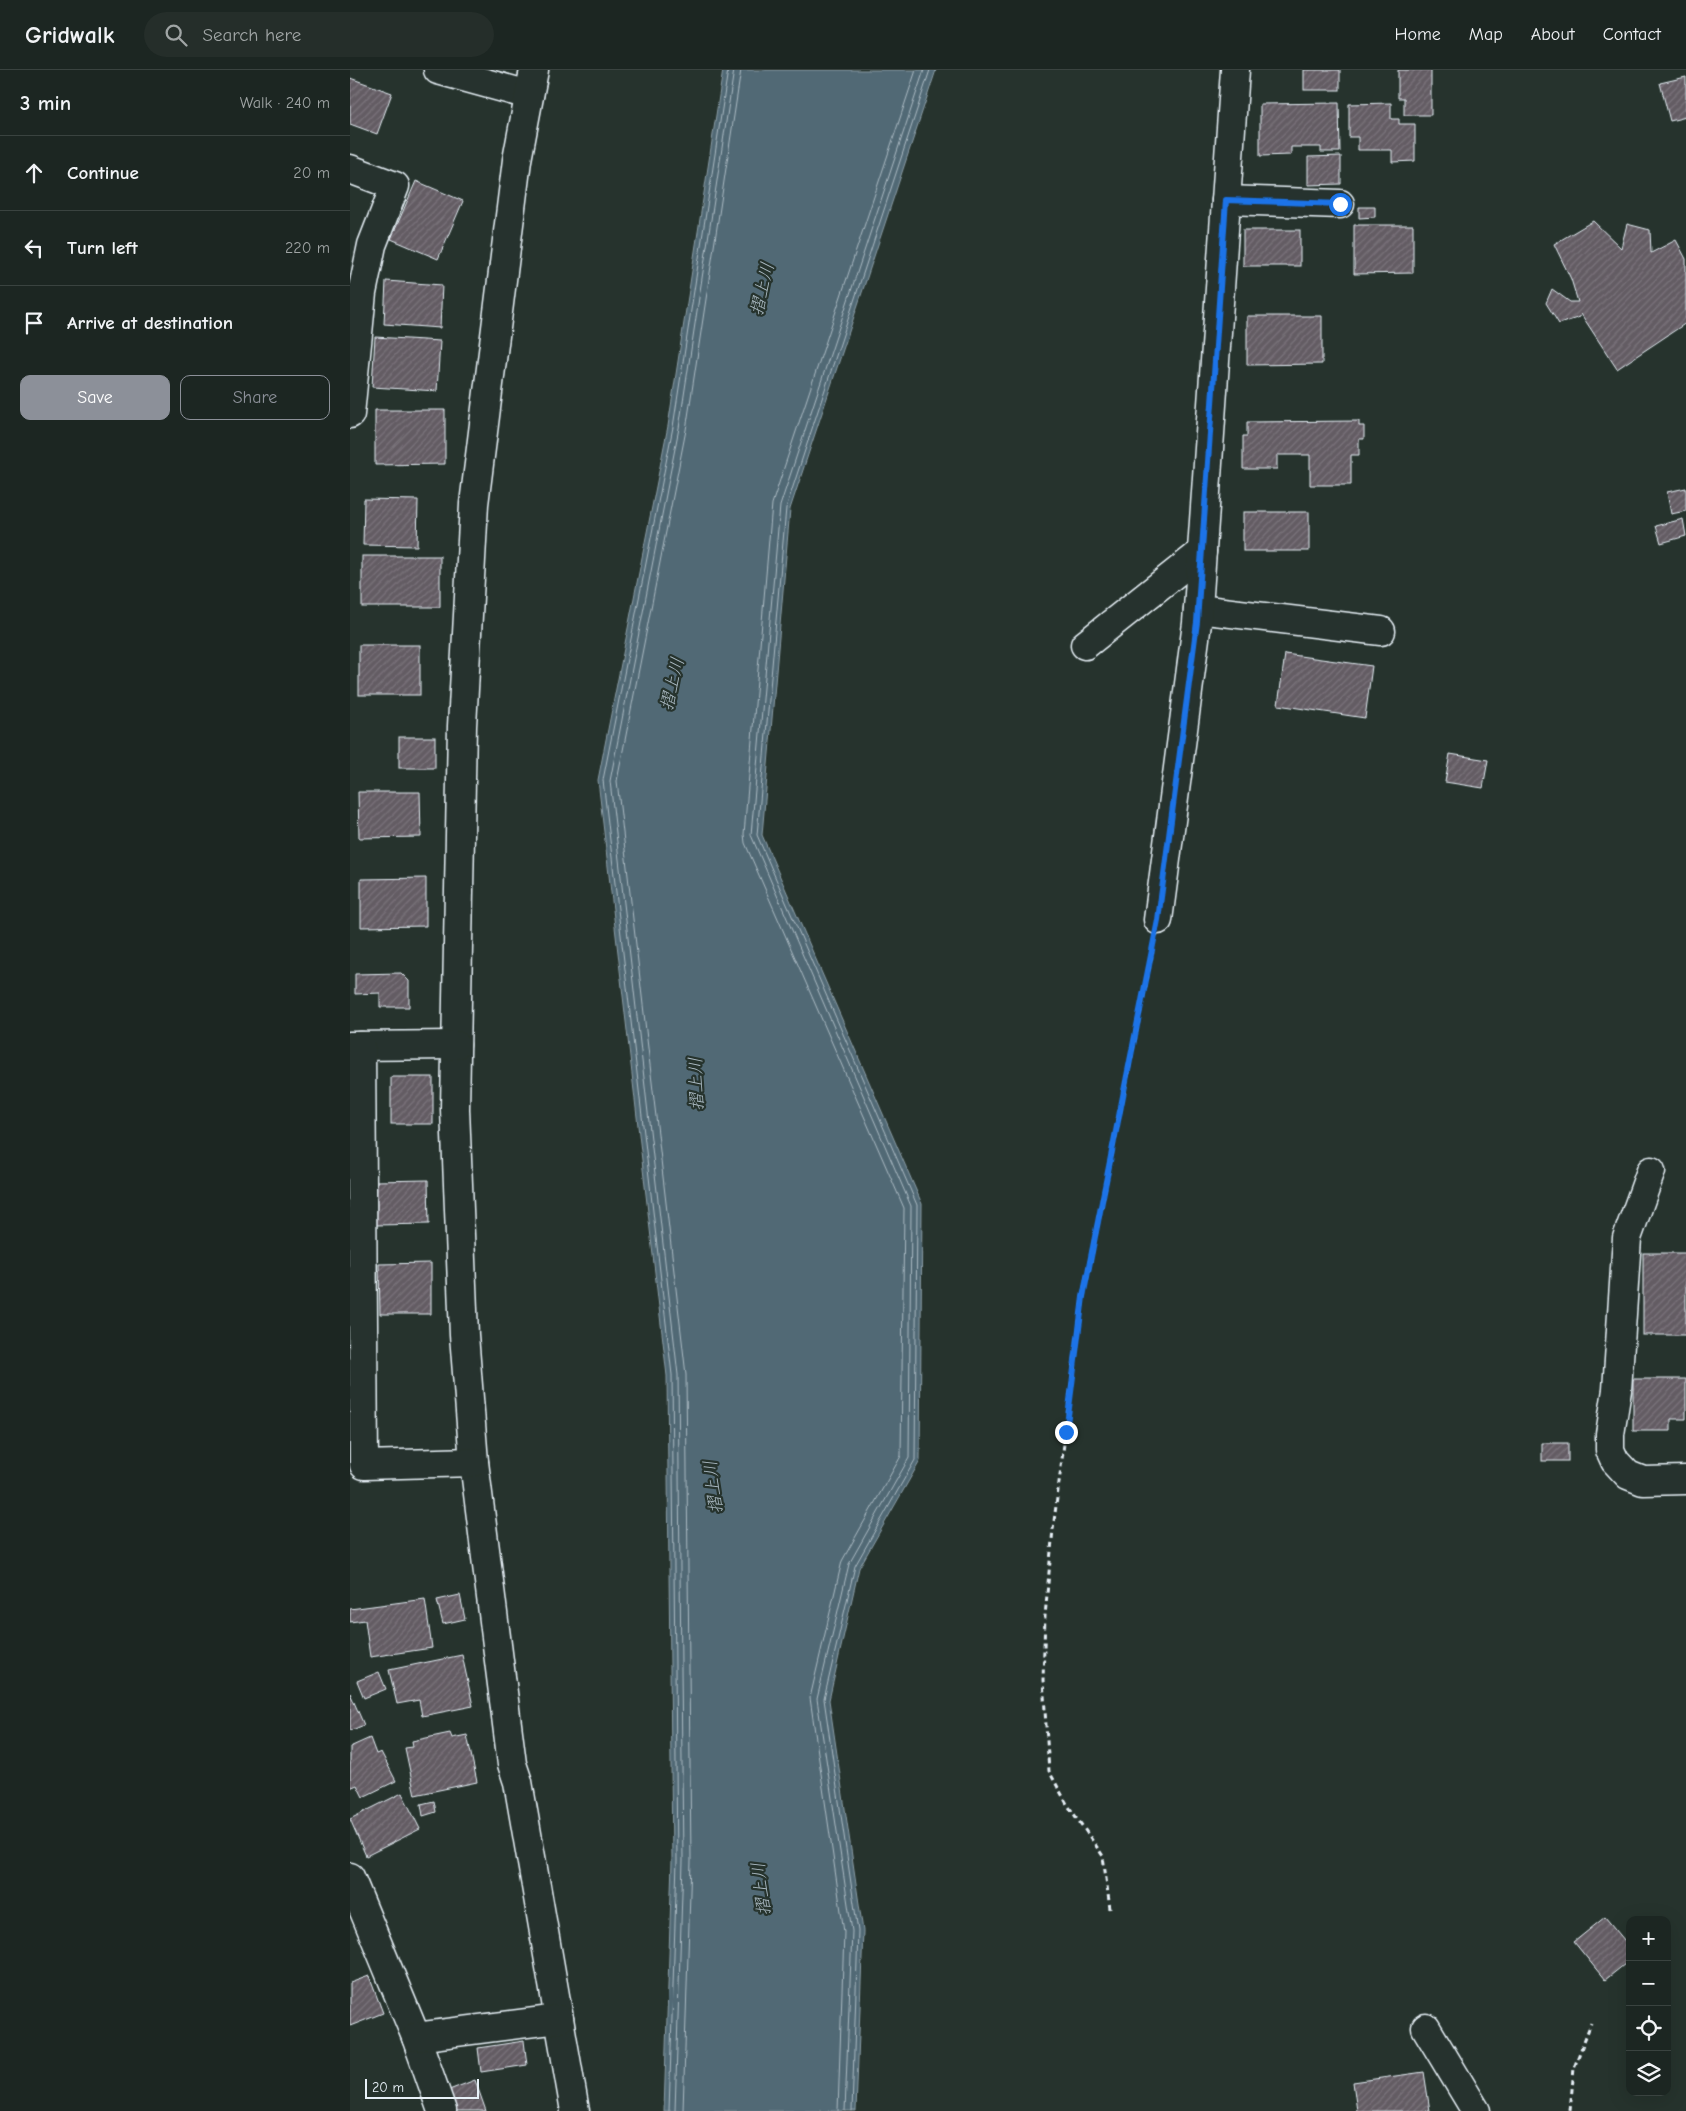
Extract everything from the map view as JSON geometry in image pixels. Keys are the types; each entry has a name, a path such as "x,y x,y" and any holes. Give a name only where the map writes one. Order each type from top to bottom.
{"street":[{"path":"438,70 532,83 517,160 474,504 462,726 455,1109 464,1335 474,1462 512,1764 518,1782 575,2111"},
{"path":"1158,920 1198,609 1235,70"},
{"path":"350,169 395,186 372,245 362,293 350,414"},
{"path":"1226,200 1340,204"},
{"path":"1085,645 1202,552"},
{"path":"1198,609 1381,631"},
{"path":"456,1045 356,1046 364,1465 474,1462"},
{"path":"1651,1171 1627,1238 1617,1390 1610,1434 1610,1450 1615,1461 1628,1475 1643,1481 1686,1480"},
{"path":"351,1883 416,2036 442,2111"},
{"path":"416,2036 559,2019"},
{"path":"1426,2028 1476,2111"}],"path":[{"path":"1110,1909 1103,1856 1066,1804 1049,1771 1043,1680 1045,1616 1053,1529 1083,1297 1158,920"},
{"path":"1570,2111 1574,2068 1591,2023"}],"water":[{"name":"摺上川","path":"723,70 936,70 790,509 762,835 922,1204 920,1461 859,1568 829,1700 863,1931 856,2111 664,2111 672,1861 667,1376 598,780 668,426"}],"building":[{"path":"1304,70 1340,70 1340,90 1304,90"},
{"path":"1398,70 1431,70 1431,115 1404,115 1404,98 1398,98"},
{"path":"1686,77 1686,117 1670,121 1660,83"},
{"path":"350,78 392,93 377,134 350,124"},
{"path":"1339,103 1340,152 1321,152 1321,147 1291,147 1291,155 1260,156 1260,104"},
{"path":"1391,103 1391,119 1399,119 1399,124 1415,124 1415,161 1392,162 1392,150 1358,150 1358,137 1349,137 1349,104"},
{"path":"1341,156 1341,184 1308,185 1308,157"},
{"path":"416,181 463,201 438,259 391,239"},
{"path":"1359,207 1375,207 1375,217 1359,218"},
{"path":"1593,221 1621,248 1627,224 1650,230 1651,253 1676,240 1686,259 1686,323 1617,369 1581,314 1580,317 1559,324 1546,303 1552,289 1570,302 1578,302 1571,279 1554,244"},
{"path":"1354,225 1413,225 1413,273 1354,274"},
{"path":"1243,230 1300,230 1300,266 1243,266"},
{"path":"386,281 442,285 440,328 384,324"},
{"path":"1247,316 1322,316 1322,364 1247,365"},
{"path":"375,337 440,341 437,391 372,387"},
{"path":"375,410 445,410 445,464 375,465"},
{"path":"1359,421 1359,426 1364,426 1364,439 1359,439 1359,455 1351,455 1351,485 1310,485 1310,455 1277,455 1277,469 1243,469 1243,436 1247,436 1247,422"},
{"path":"1686,488 1686,511 1671,514 1667,492"},
{"path":"364,499 418,500 417,546 363,545"},
{"path":"1243,512 1309,512 1309,551 1243,551"},
{"path":"1683,519 1686,536 1661,543 1656,526"},
{"path":"362,556 440,556 440,607 362,607"},
{"path":"359,645 420,645 420,695 359,695"},
{"path":"1285,654 1372,666 1365,718 1278,705"},
{"path":"399,737 435,737 435,768 399,768"},
{"path":"1450,754 1488,760 1483,788 1445,782"},
{"path":"358,792 420,792 421,837 359,838"},
{"path":"426,878 426,926 361,927 361,879"},
{"path":"401,973 409,981 409,1007 380,1007 380,993 355,994 355,974"},
{"path":"391,1077 433,1077 433,1124 391,1124"},
{"path":"428,1180 429,1224 376,1225 375,1181"},
{"path":"1643,1253 1686,1253 1686,1335 1643,1335"},
{"path":"431,1263 431,1314 380,1314 379,1264"},
{"path":"1633,1379 1686,1379 1686,1419 1671,1419 1671,1431 1633,1431"},
{"path":"1542,1443 1568,1443 1568,1461 1542,1461"},
{"path":"460,1595 465,1619 443,1624 437,1600"},
{"path":"425,1599 432,1648 370,1657 365,1620 350,1622 350,1609"},
{"path":"462,1655 473,1706 422,1716 419,1700 397,1704 389,1670"},
{"path":"379,1672 386,1689 364,1698 357,1681"},
{"path":"350,1693 364,1725 350,1731"},
{"path":"450,1733 452,1738 467,1735 477,1782 415,1795 405,1748 413,1747 412,1741"},
{"path":"370,1738 376,1754 381,1752 396,1781 363,1797 357,1785 350,1788 350,1747"},
{"path":"402,1793 420,1829 366,1856 350,1819"},
{"path":"434,1801 436,1812 423,1816 421,1804"},
{"path":"1605,1917 1626,1942 1626,1963 1605,1980 1574,1942"},
{"path":"369,1976 383,2013 350,2026 350,1983"},
{"path":"524,2041 527,2065 481,2072 478,2048"},
{"path":"1424,2072 1430,2111 1357,2111 1353,2082"},
{"path":"475,2080 486,2111 452,2111 444,2092"}],"route":[{"path":"1066,1432 1083,1297 1158,920 1197,622 1226,200 1340,204"}]}
